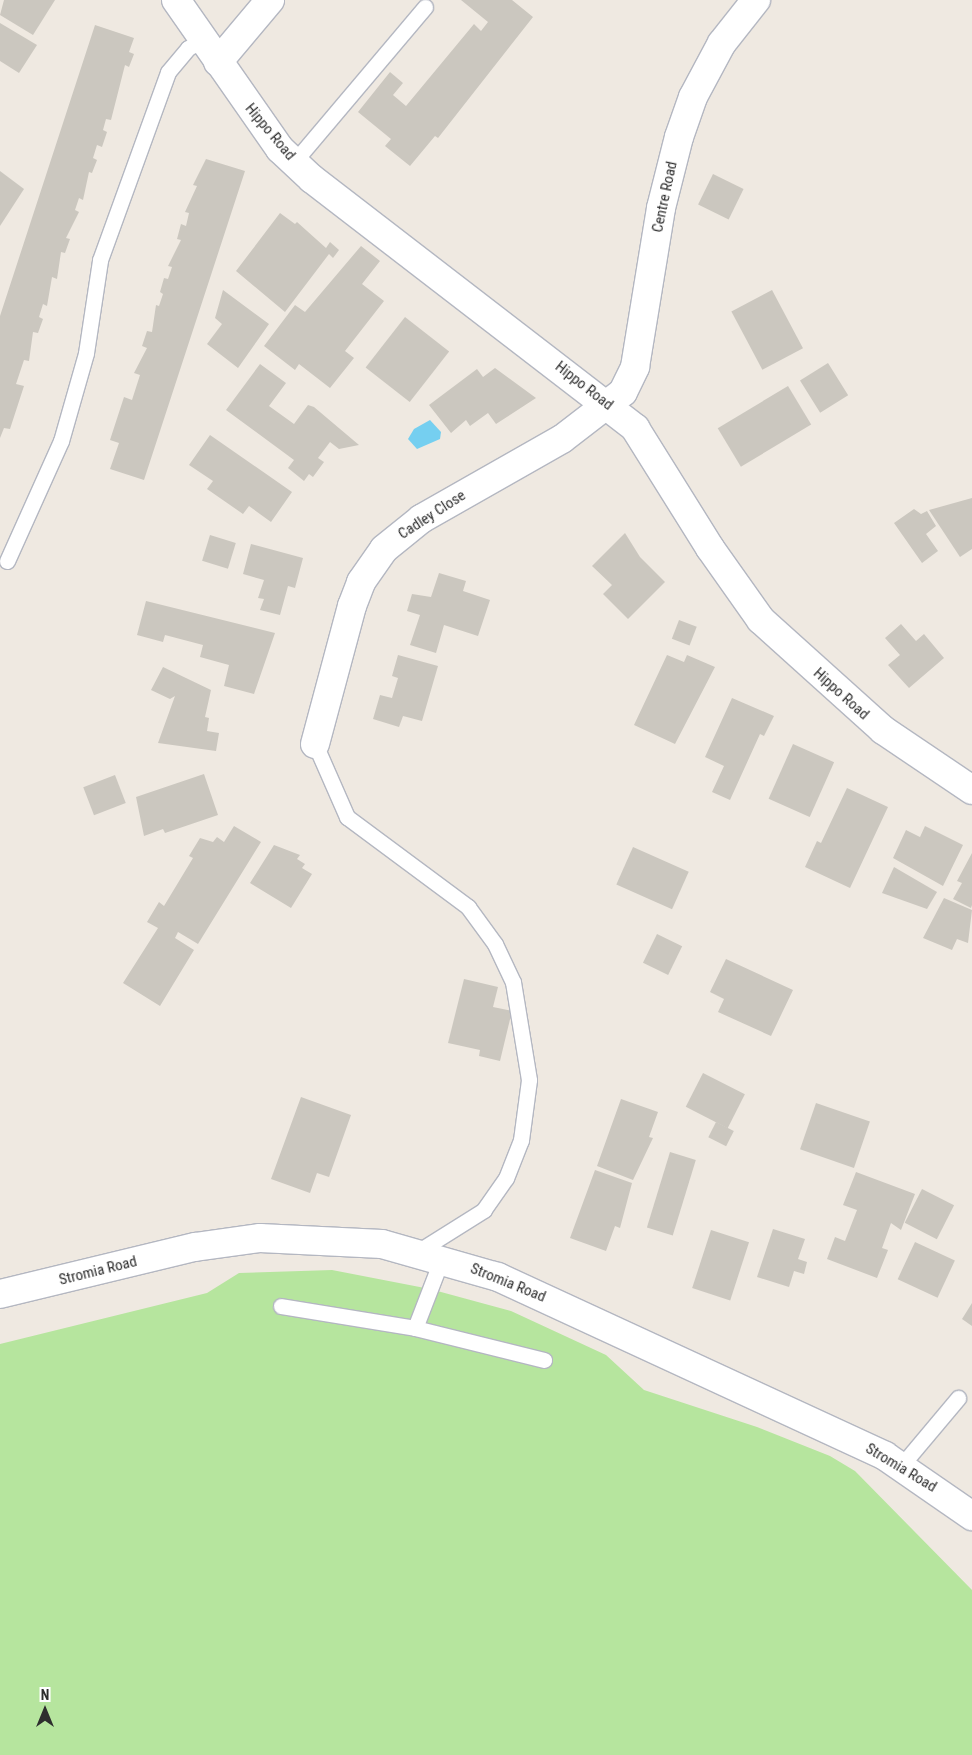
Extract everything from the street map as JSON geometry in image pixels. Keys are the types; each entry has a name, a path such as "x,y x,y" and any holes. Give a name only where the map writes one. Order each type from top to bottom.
{"street":[{"name":"Hippo Road","path":"176,0 254,115 294,162 607,403 643,436 710,548 767,626 884,730 972,790"},
{"path":"211,51 270,0"},
{"name":"Centre Road","path":"607,403 623,392 635,367 663,200 693,96 722,43 756,0"},
{"name":"Cadley Close","path":"315,744 352,606 361,582 384,549 421,519 562,439 607,403"},
{"name":"Stromia Road","path":"0,1294 195,1247 260,1238 315,1238 382,1244 430,1255 498,1277 901,1466 972,1516"}],"lane":[{"path":"294,162 425,7"},
{"path":"7,561 61,441 86,353 100,260 168,72 188,48 211,51"},
{"path":"315,744 347,818 468,907 495,944 513,982 530,1080 521,1140 506,1178 484,1210 430,1255 415,1328"},
{"path":"281,1306 415,1328 544,1360"},
{"path":"901,1466 958,1398"}],"green space":[{"path":"332,1270 430,1289 511,1311 606,1355 644,1390 757,1427 830,1456 855,1471 972,1590 972,1755 0,1755 0,1344 207,1293 239,1273"}],"water":[{"path":"430,420 441,432 440,439 417,449 408,439 414,429"}],"building":[{"path":"4,0 55,0 33,35 0,15"},
{"path":"461,0 512,0 533,17 438,138 435,136 410,166 385,146 391,139 358,112 390,72 403,83 393,95 406,106 474,24 481,31 488,22"},
{"path":"0,23 37,45 19,73 0,61"},
{"path":"95,25 134,38 129,52 134,54 129,67 125,65 111,120 106,119 103,130 107,132 102,147 97,145 93,158 97,160 92,173 89,172 83,200 79,198 75,210 79,212 66,238 70,239 65,253 61,252 57,279 52,277 47,306 43,304 39,317 43,319 38,333 33,332 29,361 24,360 16,384 24,386 10,429 4,428 0,438 0,316"},
{"path":"206,159 245,171 144,480 110,469 119,443 110,440 124,397 132,400 140,375 134,373 147,348 142,346 147,331 152,332 156,305 159,306 163,294 160,292 164,278 168,279 172,267 168,266 181,240 177,239 181,224 186,226 189,213 185,212 197,186 193,185"},
{"path":"0,171 24,189 0,226"},
{"path":"713,174 744,189 729,219 698,205"},
{"path":"280,213 295,224 297,222 326,248 330,242 339,250 333,258 329,254 285,312 236,271"},
{"path":"361,246 380,261 362,284 384,301 345,351 354,358 330,388 299,364 295,370 264,346 295,305 305,312"},
{"path":"223,290 269,324 238,368 207,344 222,324 215,318"},
{"path":"772,290 803,348 762,370 731,312"},
{"path":"405,317 449,351 410,402 366,367"},
{"path":"828,363 848,395 820,413 800,380"},
{"path":"260,364 286,383 269,406 294,424 308,405 314,407 359,445 339,449 330,442 318,458 324,462 313,477 309,474 304,481 288,468 294,460 226,410"},
{"path":"495,368 536,398 496,424 488,413 470,426 466,420 451,433 429,405 477,369 483,377"},
{"path":"788,386 811,425 741,467 718,428"},
{"path":"210,435 292,492 271,522 249,506 243,514 207,489 213,481 189,465"},
{"path":"972,498 972,549 960,557 929,510"},
{"path":"914,509 921,514 927,511 936,526 926,534 938,551 922,563 894,523"},
{"path":"625,533 640,557 665,582 628,619 603,594 612,585 592,566"},
{"path":"210,535 236,543 228,569 202,561"},
{"path":"251,544 303,558 295,588 288,586 280,615 260,610 264,599 258,598 264,580 243,574"},
{"path":"439,573 466,581 463,591 490,600 478,636 444,625 436,653 410,645 420,615 407,611 412,594 431,597"},
{"path":"146,601 275,633 254,694 224,686 229,665 200,657 203,645 165,635 163,642 137,635"},
{"path":"679,620 697,627 690,645 672,639"},
{"path":"901,624 916,641 924,634 944,658 909,688 888,665 900,655 885,638"},
{"path":"398,655 438,666 422,721 403,716 399,727 373,719 380,695 392,698 398,678 392,676"},
{"path":"667,655 684,662 687,655 715,667 675,744 634,725"},
{"path":"163,667 211,690 205,717 209,718 207,731 219,733 216,751 158,743 175,696 170,699 151,690"},
{"path":"732,698 774,716 764,736 760,734 730,800 712,792 724,766 705,757"},
{"path":"793,744 834,762 810,817 769,799"},
{"path":"204,774 218,815 165,833 163,829 144,836 136,797"},
{"path":"115,775 126,803 94,815 83,787"},
{"path":"847,788 888,807 850,888 805,867 817,841 821,843"},
{"path":"234,826 261,842 198,944 178,932 175,938 194,950 160,1006 123,983 158,928 147,922 159,902 164,906 193,858 189,856 200,838 213,842 217,837 224,842"},
{"path":"925,826 963,845 943,886 893,858 906,830 920,837"},
{"path":"274,845 300,855 297,859 305,864 302,868 312,874 291,908 250,883"},
{"path":"633,847 689,872 672,909 616,884"},
{"path":"972,853 971,908 953,899 962,883 957,881"},
{"path":"894,867 937,892 927,909 882,893"},
{"path":"944,898 972,910 968,943 957,939 952,950 923,938"},
{"path":"657,934 682,946 668,975 643,963"},
{"path":"726,959 793,990 771,1036 718,1012 724,999 710,992"},
{"path":"464,979 498,987 493,1007 512,1011 500,1061 479,1056 480,1050 448,1043"},
{"path":"703,1073 745,1094 728,1128 686,1107"},
{"path":"301,1097 351,1115 329,1177 317,1173 310,1193 271,1179"},
{"path":"621,1099 658,1112 649,1137 653,1138 633,1180 597,1166"},
{"path":"816,1103 870,1122 854,1168 800,1149"},
{"path":"716,1122 734,1131 726,1146 708,1137"},
{"path":"670,1152 696,1160 673,1235 647,1228"},
{"path":"595,1170 632,1183 620,1228 615,1226 606,1251 570,1238"},
{"path":"856,1172 915,1194 901,1230 891,1223 882,1248 888,1250 877,1278 827,1259 835,1237 845,1241 857,1210 843,1205"},
{"path":"922,1189 954,1205 937,1239 905,1223"},
{"path":"773,1229 805,1239 798,1259 807,1262 804,1274 794,1271 789,1287 757,1277"},
{"path":"711,1230 749,1242 730,1300 692,1288"},
{"path":"915,1242 955,1261 938,1298 898,1279"},
{"path":"972,1303 972,1326 962,1319"}]}
